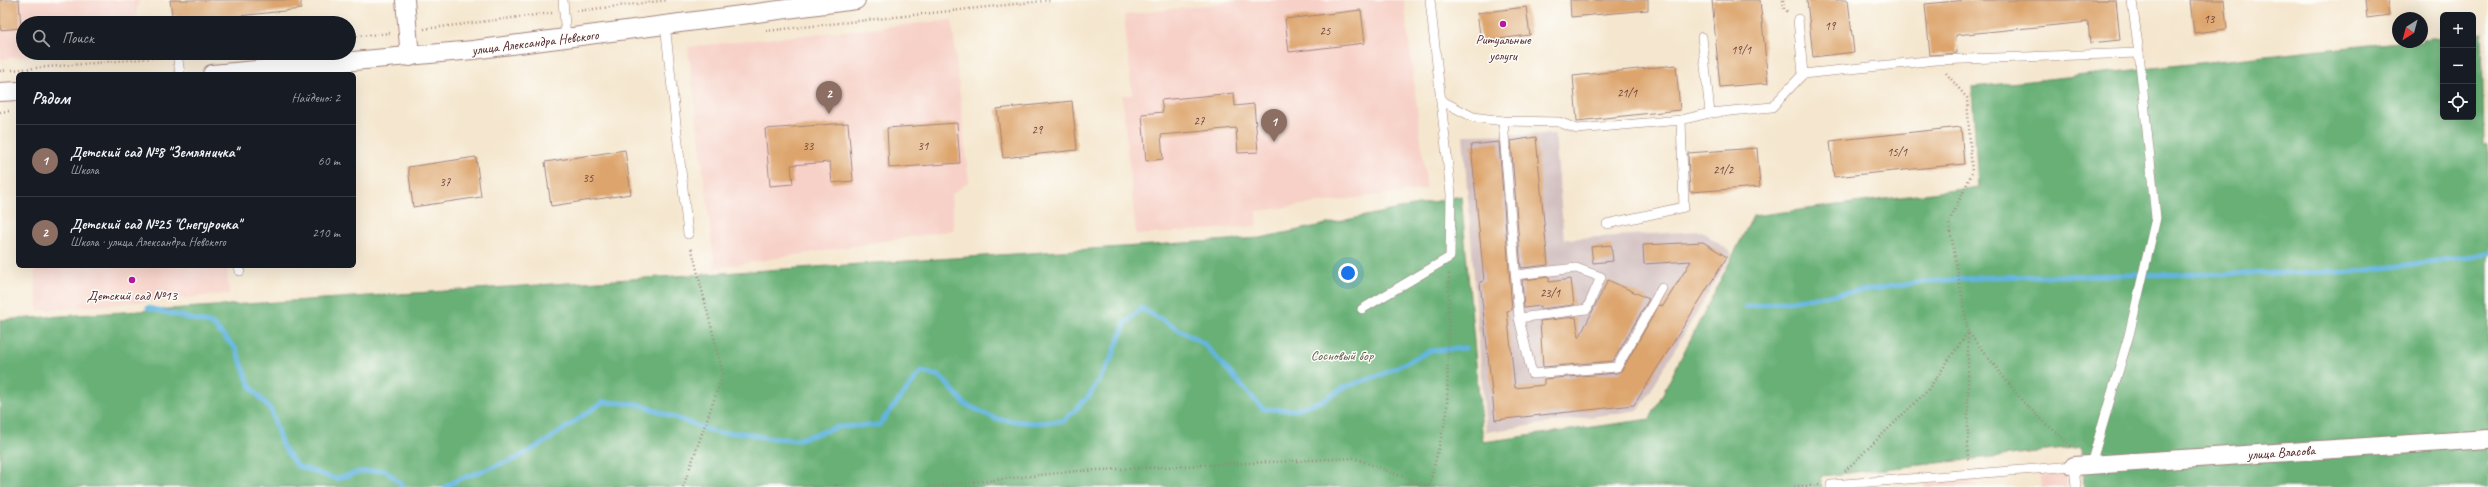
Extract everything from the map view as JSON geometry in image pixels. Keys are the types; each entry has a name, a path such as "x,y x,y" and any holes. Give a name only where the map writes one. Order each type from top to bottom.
{"street":[{"path":"405,0 410,57"},
{"name":"улица Александра Невского","path":"239,72 410,57 856,0"},
{"path":"0,92 16,91"},
{"name":"улица Власова","path":"2083,465 2488,439"}],"lane":[{"path":"563,0 566,38"},
{"path":"1362,309 1450,257 1451,194 1430,0"},
{"path":"2076,487 2129,335 2156,218 2139,53 2132,1"},
{"path":"1798,19 1803,74"},
{"path":"665,24 688,234"},
{"path":"1702,37 1710,113"},
{"path":"1442,101 1473,117 1503,121 1559,122 1577,129 1681,120 1710,113 1772,107 1803,74 1936,60 2139,53"},
{"path":"178,60 180,72"},
{"path":"1607,224 1684,207 1681,120"},
{"path":"1503,121 1519,318 1532,374 1617,367 1662,288"},
{"path":"1516,276 1576,268 1601,277 1587,309 1519,318"},
{"path":"1831,486 2083,465"}],"path":[{"path":"356,36 668,0"},
{"path":"0,71 122,60"},
{"path":"1936,60 1967,98 1972,173 1949,222 1968,332 1968,474"},
{"path":"683,487 723,374 688,234"},
{"path":"930,487 1077,471 1354,458 1429,487 1447,414 1448,292"},
{"path":"1968,332 2024,404 2083,465"},
{"path":"1794,487 1831,486 1928,390 1968,332"}],"shaded area":[{"path":"0,0 139,0 136,16 16,16 16,57 0,59"},
{"path":"1246,0 1404,0 1427,189 1257,211 1257,226 1136,235 1122,95 1132,95 1124,15"},
{"path":"952,20 969,182 951,195 954,230 715,268 688,47"},
{"path":"1555,134 1564,239 1701,231 1732,253 1639,410 1486,432 1463,135"},
{"name":"Детский сад №13","path":"34,268 227,268 229,294 38,311"},
{"path":"2066,474 2067,487 2042,487 2041,476"},
{"path":"1977,479 1978,487 1925,487 1925,483"}],"green space":[{"name":"Сосновый бор","path":"2482,33 2484,144 2488,144 2488,487 2084,487 2082,447 1821,476 1822,487 0,487 0,320 1260,238 1461,196 1483,442 1650,419 1753,216 1978,187 1972,87 2392,43 2392,48 2428,48 2428,38 2440,37 2440,120 2476,120 2476,34"}],"building":[{"path":"0,0 19,0 20,16 16,16 16,28 0,30"},
{"path":"170,0 301,0 301,9 240,16 172,15"},
{"path":"1570,0 1648,0 1648,10 1571,17"},
{"path":"1712,0 1760,0 1768,83 1720,87"},
{"path":"1807,0 1848,0 1854,52 1813,57"},
{"path":"1966,0 2116,0 2120,40 2090,43 2088,22 1956,35 1957,53 1930,55 1925,4"},
{"path":"2190,0 2224,0 2227,29 2194,33"},
{"path":"2365,0 2387,0 2389,15 2367,18"},
{"name":"Ритуальные услуги","path":"1526,7 1530,35 1481,41 1477,13"},
{"path":"1361,10 1365,43 1289,52 1285,19"},
{"path":"1676,65 1680,110 1577,121 1573,76"},
{"path":"1234,93 1235,106 1254,104 1258,152 1238,153 1236,128 1161,135 1163,159 1146,161 1142,114 1163,112 1161,100"},
{"path":"1072,101 1077,150 1003,158 997,109"},
{"path":"848,123 853,181 832,183 830,162 791,165 793,184 770,186 765,129"},
{"path":"957,123 960,163 889,168 887,128"},
{"path":"1961,127 1964,164 1834,177 1830,141"},
{"path":"1536,137 1548,265 1521,268 1511,141"},
{"path":"1499,142 1512,310 1507,311 1515,388 1544,385 1544,379 1617,373 1622,370 1659,305 1663,306 1691,261 1644,264 1643,245 1703,242 1727,257 1634,405 1495,420 1480,282 1484,281 1471,145"},
{"path":"1757,148 1760,187 1690,192 1688,153"},
{"path":"625,150 631,194 551,206 545,162"},
{"path":"476,157 481,197 413,207 408,167"},
{"path":"1611,245 1613,261 1593,263 1591,247"},
{"path":"1549,277 1549,282 1571,279 1574,305 1540,309 1540,306 1524,308 1522,280"},
{"path":"1608,280 1649,299 1613,361 1543,367 1540,321 1576,317 1579,338"}],"waterway":[{"path":"1746,307 1922,282 1993,277 2354,272 2488,254"},
{"path":"148,308 212,324 236,349 250,386 271,410 282,445 297,466 336,479 360,472 385,470 404,487"},
{"path":"445,487 458,480 517,458 547,441 603,402 638,404 717,433 744,433 767,438 797,440 838,427 879,425 921,372 940,376 965,404 996,419 1032,423 1064,421 1090,395 1111,359 1125,324 1141,308 1203,343 1263,409 1295,410 1324,400 1345,387 1381,375 1430,351 1466,348"}],"place":[{"name":"Ритуальные услуги","path":"1503,24"},
{"name":"Детский сад №25 \"Снегурочка\"","path":"829,114"},
{"name":"Детский сад №8 \"Земляничка\"","path":"1274,142"},
{"name":"Детский сад №13","path":"132,280"}]}
